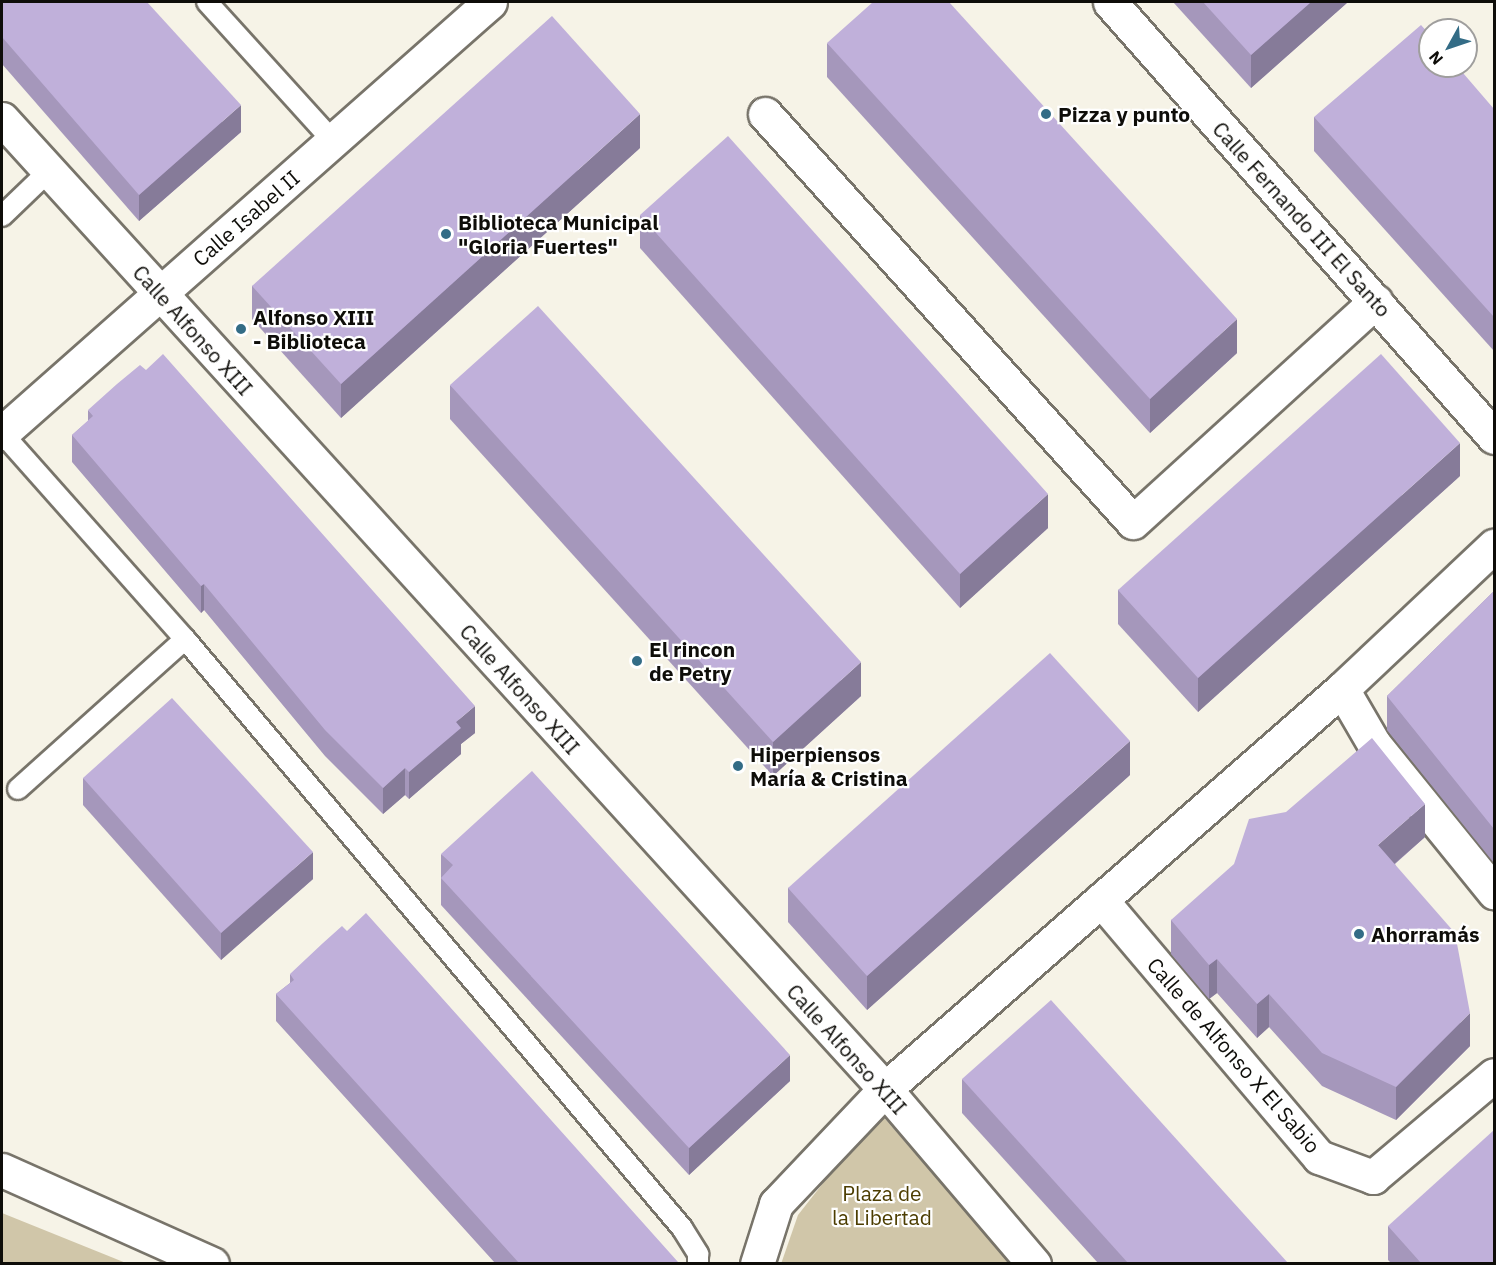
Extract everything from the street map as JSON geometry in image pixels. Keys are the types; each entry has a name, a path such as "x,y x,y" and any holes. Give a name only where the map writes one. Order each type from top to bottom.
{"street":[{"name":"Calle Isabel II","path":"2,433 490,2"},
{"name":"Calle Fernando III El Santo","path":"1110,2 1494,437"},
{"path":"765,114 1133,522 1376,302"},
{"name":"Calle Alfonso XIII","path":"2,119 885,1089 1034,1263"},
{"path":"757,1263 776,1204 885,1089 1342,689 1494,546"},
{"path":"1342,689 1374,744 1494,892"},
{"name":"Calle de Alfonso X El Sabio","path":"1101,900 1318,1157 1373,1177 1494,1075"},
{"path":"2,1170 212,1263"}],"lane":[{"path":"207,2 333,141"},
{"path":"2,216 49,171"},
{"path":"2,433 185,639 682,1228 698,1254 698,1263"},
{"path":"18,789 185,639"}],"green space":[{"name":"Plaza de la Libertad","path":"879,1112 1011,1263 781,1264 798,1215"},
{"path":"2,1213 126,1263 2,1263"}],"building":[{"path":"2,2 147,2 241,105 139,195 2,37"},
{"path":"873,2 949,2 1237,319 1150,399 827,43"},
{"path":"1203,2 1311,2 1251,55"},
{"name":"Biblioteca Municipal \"Gloria Fuertes\"","path":"552,16 640,114 341,384 252,286"},
{"path":"1418,28 1418,78 1467,78 1494,109 1494,317 1314,117"},
{"path":"728,136 1048,494 960,574 640,215"},
{"path":"538,306 861,662 773,742 450,385"},
{"path":"163,354 475,706 456,722 461,728 409,772 405,768 383,788 325,730 204,584 201,586 72,435 93,416 88,410 117,384 140,365 146,370"},
{"path":"1381,354 1460,443 1198,678 1118,590"},
{"path":"1494,591 1494,829 1387,696"},
{"path":"1050,653 1130,741 867,976 788,888"},
{"path":"172,698 313,852 221,933 83,778"},
{"path":"1372,738 1425,804 1378,845 1455,933 1470,1013 1396,1087 1322,1053 1269,994 1257,1004 1217,959 1209,965 1171,920 1234,864 1249,819 1286,812"},
{"path":"532,771 790,1055 689,1148 441,878 453,865 441,854"},
{"path":"366,913 677,1263 519,1263 276,994 294,980 290,974 323,943 342,926 347,931"},
{"path":"1051,1000 1288,1263 1128,1263 962,1079"},
{"path":"1494,1130 1494,1263 1421,1263 1388,1226"}],"place":[{"name":"Pizza y punto","path":"1046,114"},
{"name":"Biblioteca Municipal \"Gloria Fuertes\"","path":"446,234"},
{"name":"Alfonso XIII - Biblioteca","path":"241,329"},
{"name":"El rincon de Petry","path":"637,661"},
{"name":"Hiperpiensos María & Cristina","path":"738,766"},
{"name":"Ahorramás","path":"1359,934"}]}
